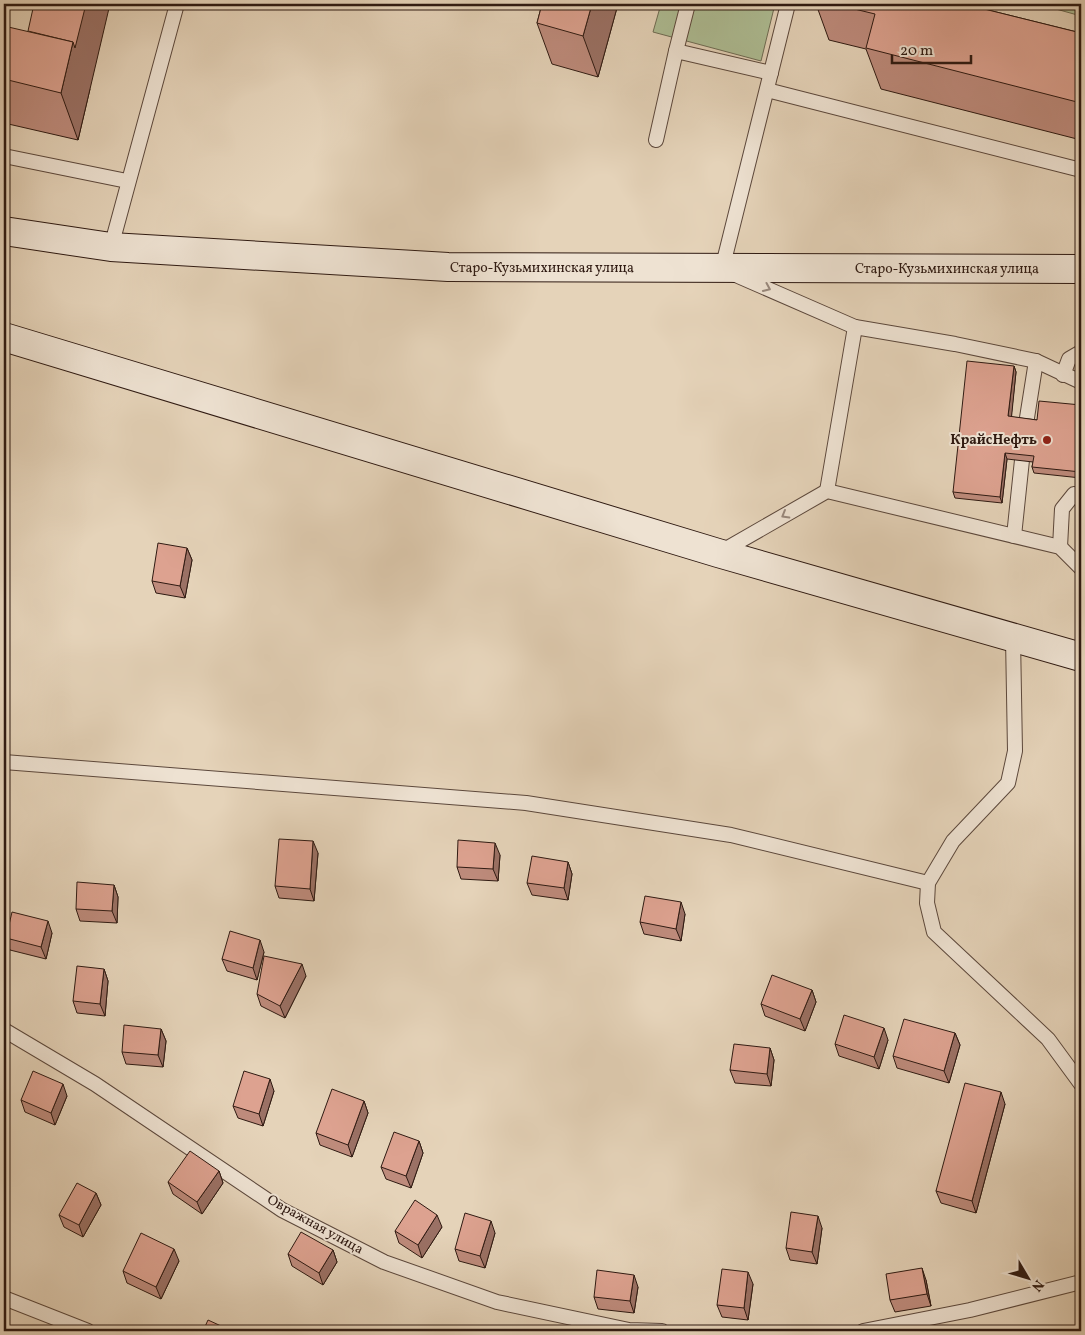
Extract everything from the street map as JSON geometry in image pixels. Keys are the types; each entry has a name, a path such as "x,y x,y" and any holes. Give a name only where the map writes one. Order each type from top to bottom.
{"main road":[{"name":"Старо-Кузьмихинская улица","path":"4,231 110,247 448,268 1081,269"},
{"path":"4,337 718,553 1081,657"}],"lane":[{"path":"110,247 177,4"},
{"path":"656,140 688,4"},
{"path":"788,4 722,269 855,327 955,344 1036,361 1081,382"},
{"path":"676,51 771,73"},
{"path":"767,90 1081,170"},
{"path":"4,156 127,181"},
{"path":"827,491 855,327"},
{"path":"1063,375 1069,359 1081,352"},
{"path":"1026,424 1036,361"},
{"path":"1014,536 1022,460"},
{"path":"718,553 827,491 1060,546 1081,568"},
{"path":"1060,546 1062,509 1074,494 1081,496"},
{"path":"1013,638 1015,751 1008,783 953,841 928,883 927,903 934,932 1048,1040 1081,1084"},
{"path":"4,762 526,804 731,835 928,883"},
{"name":"Овражная улица","path":"4,1030 95,1084 282,1210 384,1262 497,1302 630,1330 662,1331"},
{"path":"863,1331 970,1310 1081,1282"},
{"path":"4,1298 88,1331"}],"green space":[{"path":"661,4 775,4 761,61 653,32"},
{"path":"1038,4 1081,4 1081,16"}],"building":[{"path":"34,4 86,4 75,48 73,42 28,31"},
{"path":"542,4 592,4 583,36 537,23"},
{"path":"834,4 964,4 1081,33 1081,103 866,48 875,14"},
{"path":"4,26 73,42 61,93 4,79"},
{"path":"967,361 1014,366 1008,416 1037,420 1039,401 1081,405 1081,472 1032,467 1034,456 1005,453 1000,497 953,492"},
{"path":"158,543 187,548 180,586 152,581"},
{"path":"279,839 313,841 310,889 275,886"},
{"path":"458,840 495,843 493,869 457,867"},
{"path":"532,856 568,862 564,888 527,883"},
{"path":"77,882 114,885 112,911 76,909"},
{"path":"645,896 681,902 676,929 640,922"},
{"path":"12,912 48,921 41,947 6,938"},
{"path":"230,931 260,940 253,968 222,959"},
{"path":"264,956 302,964 280,1006 257,994"},
{"path":"77,966 104,969 100,1004 73,1001"},
{"path":"772,975 812,990 800,1019 761,1004"},
{"path":"844,1015 884,1028 874,1057 835,1044"},
{"path":"904,1019 955,1033 944,1071 893,1056"},
{"path":"124,1025 161,1029 158,1055 122,1052"},
{"path":"734,1044 770,1048 767,1074 730,1070"},
{"path":"33,1071 63,1084 51,1113 21,1100"},
{"path":"244,1071 270,1079 259,1114 233,1106"},
{"path":"965,1083 1001,1092 972,1201 936,1191"},
{"path":"332,1089 364,1101 348,1145 316,1133"},
{"path":"394,1132 419,1141 406,1176 381,1167"},
{"path":"190,1151 219,1171 197,1202 168,1182"},
{"path":"77,1183 96,1193 79,1225 59,1215"},
{"path":"415,1200 437,1215 418,1245 395,1231"},
{"path":"791,1212 818,1216 812,1252 786,1248"},
{"path":"465,1213 491,1221 480,1256 455,1249"},
{"path":"301,1232 333,1250 319,1273 288,1254"},
{"path":"141,1233 174,1249 156,1287 123,1271"},
{"path":"922,1268 927,1294 890,1300 886,1274"},
{"path":"722,1269 748,1272 744,1308 717,1305"},
{"path":"597,1270 634,1275 630,1301 594,1297"},
{"path":"208,1320 232,1331 203,1331"}],"place":[{"name":"КрайсНефть","path":"1047,440"}]}
